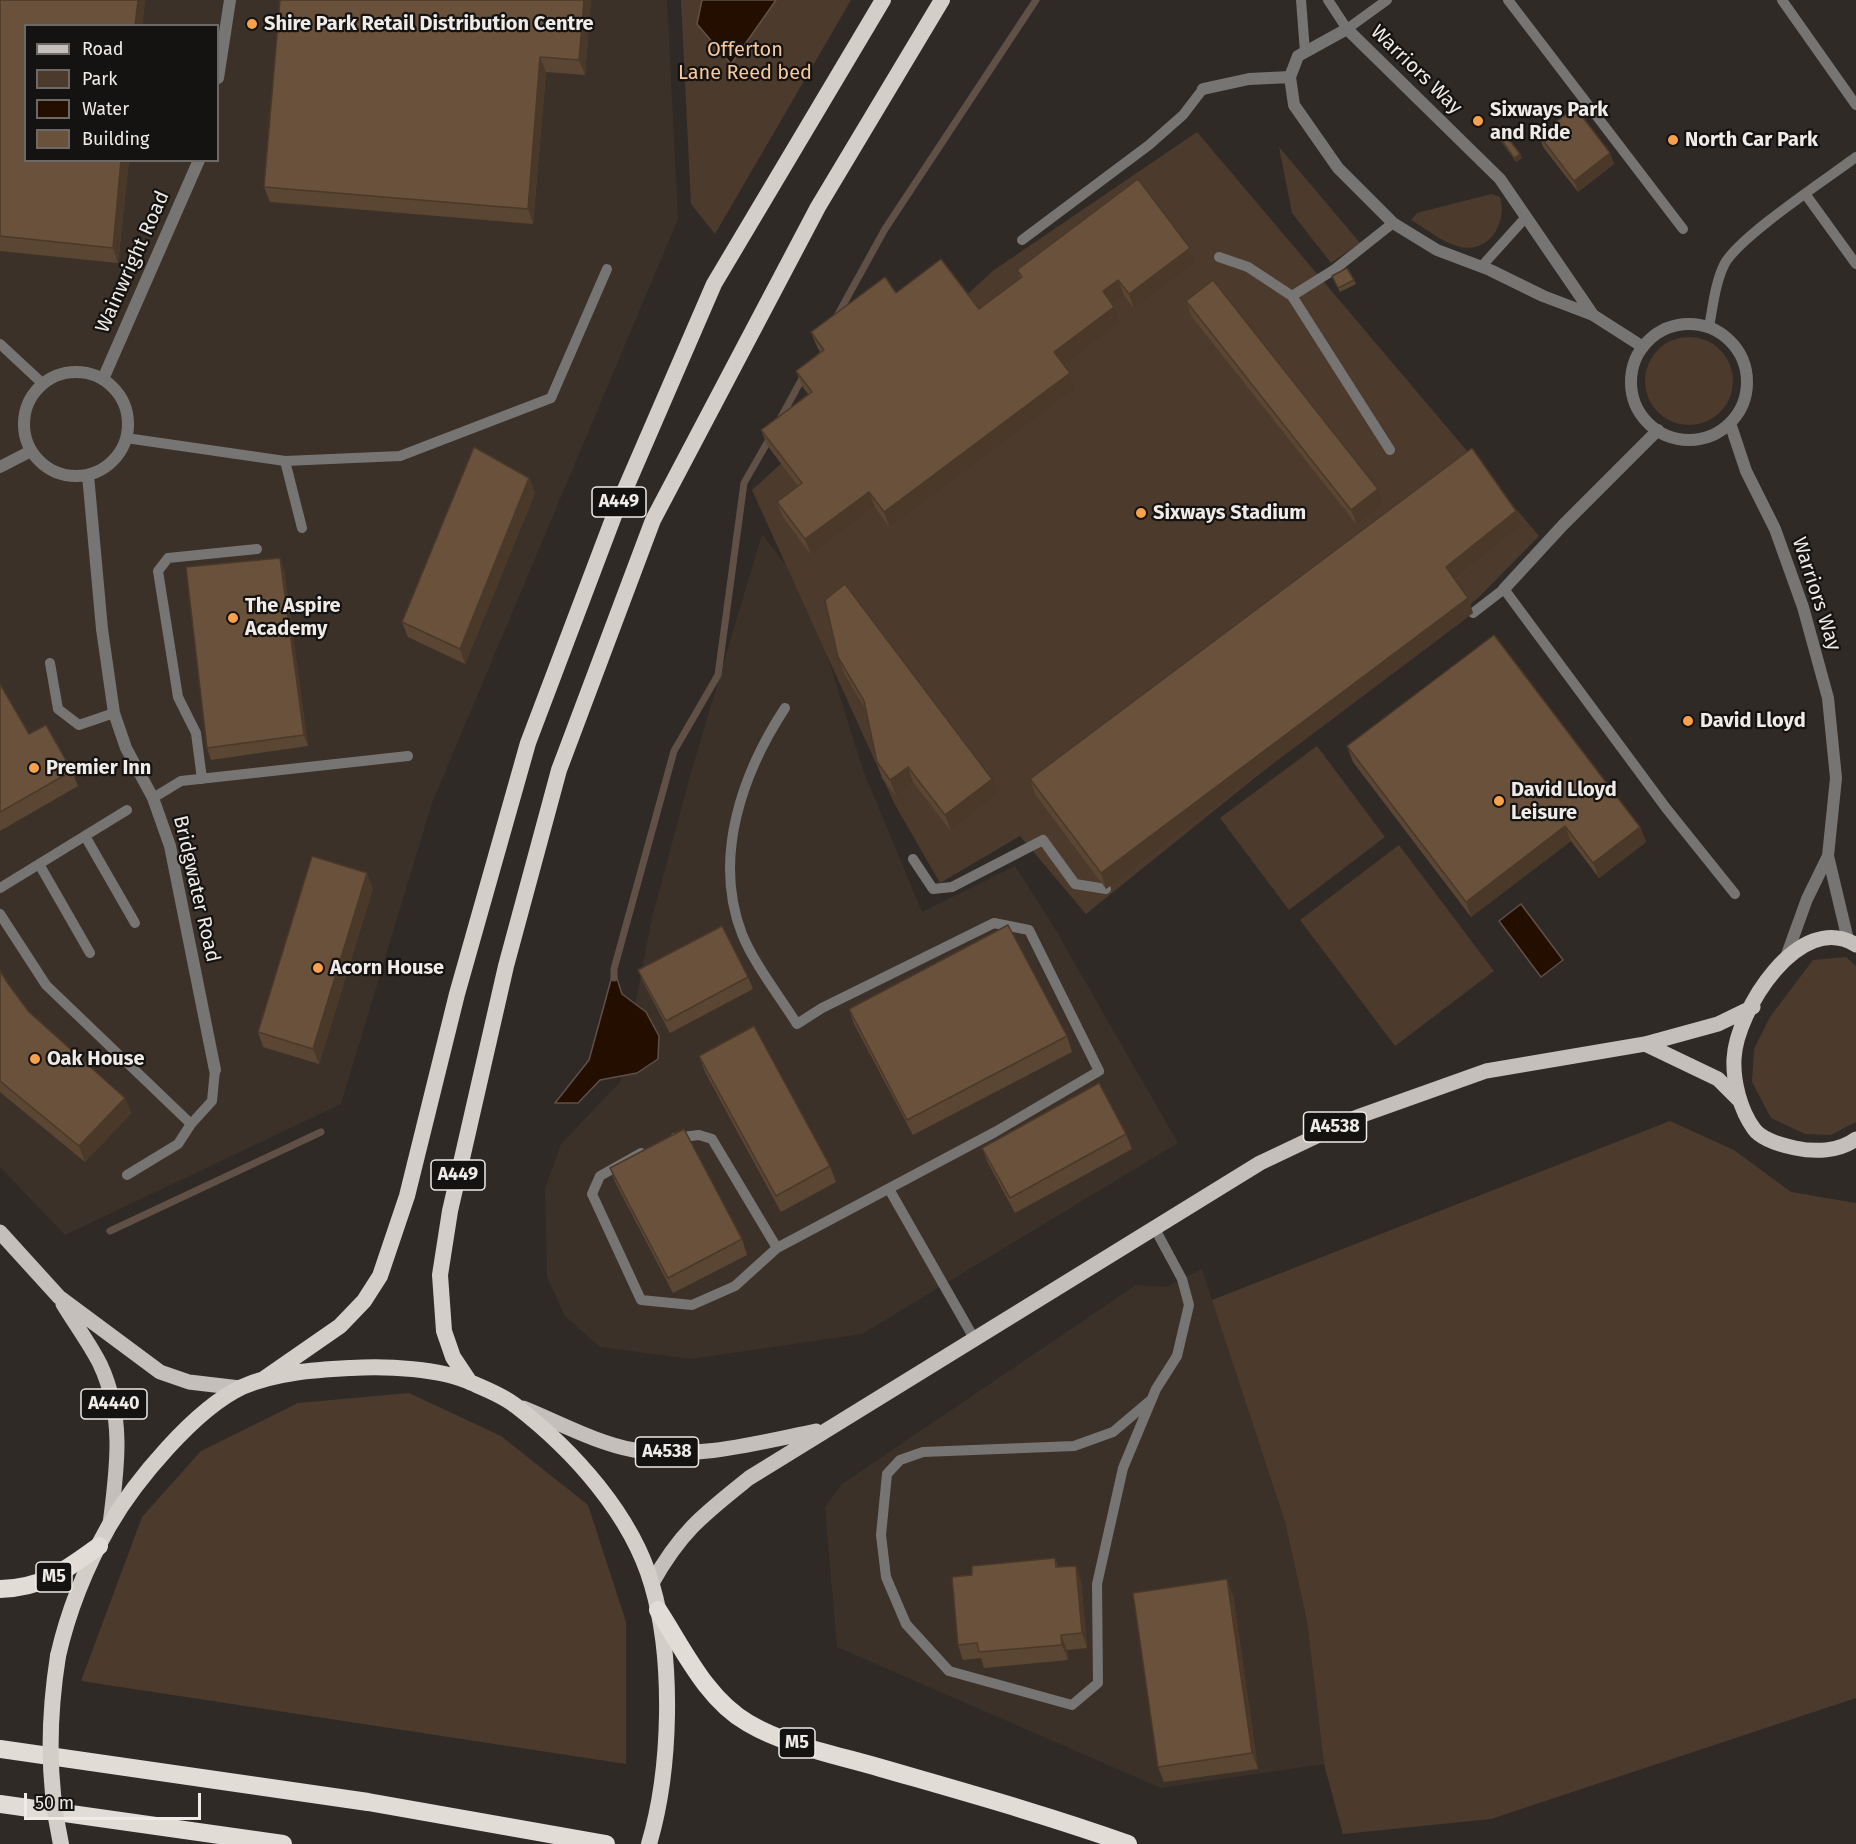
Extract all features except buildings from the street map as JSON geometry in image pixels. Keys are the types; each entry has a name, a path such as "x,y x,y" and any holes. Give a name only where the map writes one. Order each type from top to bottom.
{"highway":[{"name":"A449","path":"265,1378 340,1326 364,1301 380,1276 407,1196 457,994 528,743 616,508 714,284 883,0"},
{"name":"A449","path":"469,1381 453,1357 444,1331 440,1275 450,1211 506,966 559,770 653,520 818,207 942,0"},
{"path":"61,1844 50,1772 51,1702 58,1656 64,1631 110,1524 158,1459 185,1430 240,1388 265,1378 313,1371 378,1366 413,1369 469,1381 514,1404 566,1451 606,1497 626,1527 652,1583 658,1610 666,1711 664,1768 649,1844"},
{"name":"M5","path":"0,1589 20,1589 59,1576 99,1546"},
{"name":"M5","path":"658,1610 703,1679 722,1702 747,1723 790,1741 989,1799 1128,1844"},
{"path":"0,1749 368,1802 606,1844"},
{"path":"0,1804 283,1844"}],"main road":[{"path":"1739,1100 1734,1058 1740,1032 1752,1007 1786,957 1803,944 1825,937 1852,942"},
{"name":"A4538","path":"652,1583 670,1550 696,1520 749,1478 1260,1163 1357,1117 1486,1071 1645,1044 1718,1024 1752,1007"},
{"path":"1645,1044 1718,1079 1739,1100 1755,1130 1776,1143 1805,1150 1827,1150 1853,1145"},
{"name":"A4440","path":"0,1232 59,1297 100,1364 114,1402 118,1435 117,1467 110,1524"},
{"name":"A4440","path":"59,1297 160,1372 189,1382 240,1388"},
{"name":"A4538","path":"514,1404 597,1438 634,1450 686,1453 744,1446 827,1429"}],"street":[{"path":"219,72 230,0"},
{"name":"Warriors Way","path":"1305,52 1347,29 1500,179 1593,315"},
{"path":"1203,89 1249,79 1290,77 1298,56 1305,52"},
{"name":"Warriors Way","path":"1290,77 1294,105 1338,168 1393,223 1437,250 1593,315 1642,348"},
{"name":"Wainwright Road","path":"103,379 198,162"},
{"path":"1680,324 1709,327 1726,337 1739,351 1746,369 1747,388 1742,407 1730,423 1718,432 1703,438 1680,438 1658,430 1640,411 1634,399 1632,372 1642,348 1665,329 1680,324"},
{"path":"74,371 89,373 103,379 116,390 124,405 128,421 126,438 112,461 88,475 71,476 56,472 42,464 31,451 25,436 24,421 27,405 42,383 59,374 74,371"},
{"name":"Warriors Way","path":"1730,423 1746,471 1775,529 1803,608 1828,698 1836,778 1828,856 1852,942"},
{"path":"1503,589 1658,430"},
{"path":"0,467 31,451"},
{"name":"Bridgwater Road","path":"88,475 102,628 114,713 126,748 153,798 170,846 215,1070"},
{"name":"Warriors Way","path":"1786,957 1806,898 1828,856"}],"lane":[{"path":"1301,0 1305,52"},
{"path":"1328,0 1347,29 1387,0"},
{"path":"1508,0 1683,228"},
{"path":"1782,0 1856,105"},
{"path":"1022,240 1149,145 1183,115 1203,89"},
{"path":"1709,327 1716,286 1725,263 1753,236 1856,157"},
{"path":"1806,195 1856,264"},
{"path":"1481,267 1526,217"},
{"path":"1292,296 1335,269 1393,223"},
{"path":"1219,257 1248,267 1292,296 1390,450"},
{"path":"126,438 285,462 400,456 551,398 607,269"},
{"path":"0,344 42,383"},
{"path":"285,462 302,528"},
{"path":"202,779 196,733 178,697 158,571 168,558 257,549"},
{"path":"1473,613 1503,589 1666,808 1735,894"},
{"path":"50,663 58,709 79,725 114,713"},
{"path":"650,1149 621,1162 600,1176 592,1194 640,1299 692,1305 735,1286 777,1248 889,1190 1099,1071 1029,930 994,924 822,1008 797,1024 743,936 732,891 731,856 735,820 747,778 764,741 785,708"},
{"path":"153,798 181,781 408,756"},
{"path":"0,888 127,810"},
{"path":"85,836 135,923"},
{"path":"913,859 933,889 952,887 1043,840 1075,884 1106,889"},
{"path":"39,864 90,953"},
{"path":"0,914 46,985 191,1124"},
{"path":"127,1175 169,1152 178,1144 191,1124 212,1101 215,1070"},
{"path":"668,1141 678,1136 699,1135 712,1139 777,1248"},
{"path":"889,1190 975,1340"},
{"path":"1152,1399 1113,1432 1074,1446 923,1452 900,1460 887,1474 881,1535 886,1577 906,1624 949,1671 1072,1704 1098,1683 1097,1584 1123,1468 1152,1399 1177,1356 1189,1305 1182,1279 1154,1227"}],"shaded area":[{"path":"0,0 667,0 678,219 432,803 341,1104 65,1235 0,1167"},
{"path":"762,534 808,594 863,770 922,912 1015,866 1051,922 1178,1143 862,1334 691,1359 600,1347 565,1316 547,1277 545,1188 561,1144 620,1082 652,918 690,776"},
{"path":"1202,1269 1285,1522 1307,1621 1324,1764 1161,1788 837,1647 825,1507 842,1484 1136,1285 1166,1287"}],"green space":[{"name":"Offerton Lane Reed bed","path":"681,0 851,0 715,234 691,204"},
{"name":"Sixways Stadium","path":"1197,132 1539,536 1479,597 1086,914 1020,836 940,883 894,803 752,490 994,270"},
{"path":"1279,147 1360,243 1331,263 1292,213"},
{"path":"1491,194 1500,197 1501,217 1493,235 1478,246 1468,248 1451,244 1411,220 1417,213"},
{"path":"1689,337 1706,341 1720,350 1729,364 1733,381 1729,398 1720,412 1706,421 1689,425 1672,421 1658,412 1649,398 1645,381 1649,364 1658,350 1672,341"},
{"path":"1317,746 1385,837 1289,910 1220,818"},
{"path":"1399,845 1494,971 1395,1046 1300,920"},
{"path":"1846,957 1856,966 1856,1122 1831,1135 1805,1134 1771,1118 1752,1082 1754,1049 1770,1017 1813,960"},
{"path":"1670,1121 1734,1150 1791,1192 1856,1203 1856,1698 1491,1819 1343,1834 1324,1764 1307,1621 1285,1522 1212,1300"},
{"path":"409,1393 501,1436 588,1505 626,1622 626,1764 81,1681 142,1517 201,1451 298,1403"}],"water":[{"path":"702,0 776,0 731,64 697,24"},
{"path":"1521,904 1563,960 1541,977 1499,921"},
{"path":"614,969 622,994 646,1012 659,1036 658,1059 637,1073 600,1080 578,1103 555,1103 589,1060"}],"waterway":[{"path":"837,316 885,229 1036,0"},
{"path":"779,421 804,375"},
{"path":"614,978 614,969 674,751 718,675 744,483 771,436"},
{"path":"110,1231 321,1132"}],"place":[{"name":"Shire Park Retail Distribution Centre","path":"252,24"},
{"name":"Sixways Park and Ride","path":"1478,121"},
{"name":"North Car Park","path":"1673,140"},
{"name":"Sixways Stadium","path":"1141,513"},
{"name":"The Aspire Academy","path":"233,618"},
{"name":"David Lloyd","path":"1688,721"},
{"name":"Premier Inn","path":"34,768"},
{"name":"David Lloyd Leisure","path":"1499,801"},
{"name":"Acorn House","path":"318,968"},
{"name":"Oak House","path":"35,1059"}]}
